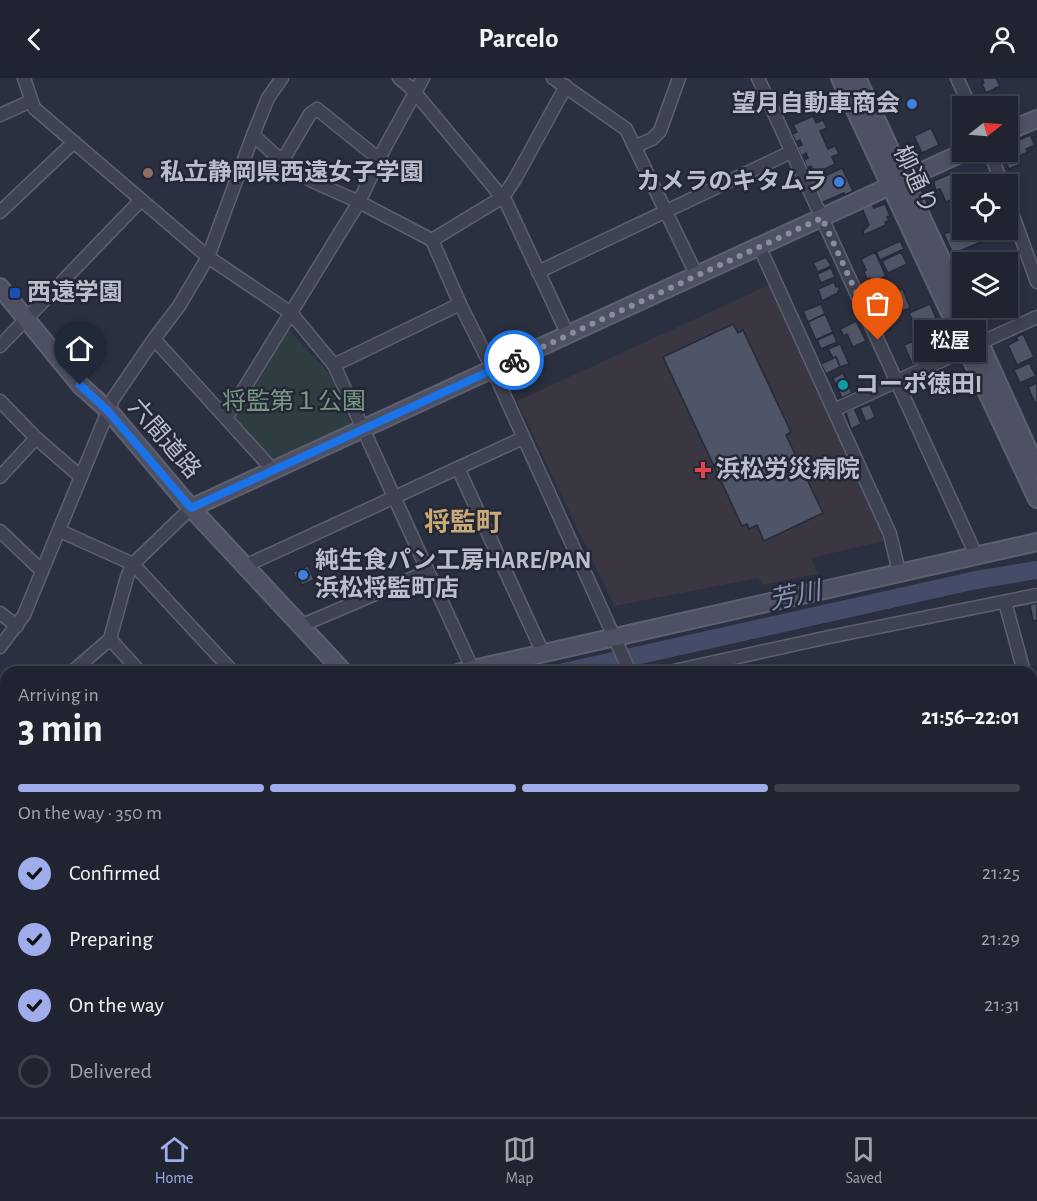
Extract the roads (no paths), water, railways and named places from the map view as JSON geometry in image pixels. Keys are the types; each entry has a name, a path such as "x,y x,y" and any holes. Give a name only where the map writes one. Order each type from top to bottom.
{"street":[{"path":"24,78 34,108 208,257 291,313 334,365 427,572 464,666"},
{"path":"0,647 24,615 113,399 178,306 208,257 252,135 268,98 282,78"},
{"path":"399,78 415,93 507,201 568,335"},
{"path":"226,418 358,202 423,78"},
{"path":"553,78 624,126 636,146 696,274"},
{"path":"636,146 652,139 660,131 679,78"},
{"path":"758,78 976,555"},
{"name":"柳通り","path":"840,78 952,286"},
{"name":"柳通り","path":"857,78 897,182 974,346 1037,498"},
{"path":"957,78 965,96"},
{"path":"432,240 502,197 515,179 566,86"},
{"path":"0,115 31,101"},
{"path":"283,160 310,114 317,109 379,159"},
{"path":"1018,127 1037,119"},
{"path":"252,135 312,181 432,240 627,666"},
{"path":"0,212 74,142"},
{"path":"538,272 791,152"},
{"path":"79,666 110,639 133,564 191,508 952,157"},
{"path":"0,346 141,200"},
{"path":"1018,230 1037,282"},
{"path":"759,246 890,534 899,572"},
{"name":"六間道路","path":"0,287 80,385 108,411 191,508 338,666"},
{"path":"334,365 460,304"},
{"name":"柳通り","path":"966,318 974,346 1030,438 1037,469"},
{"path":"834,410 1037,318"},
{"path":"154,339 272,469"},
{"path":"0,401 36,438 81,477"},
{"path":"0,477 36,438"},
{"path":"244,566 524,438"},
{"path":"458,468 543,653"},
{"path":"0,531 42,571"},
{"path":"60,531 133,564 227,666"},
{"path":"487,666 1037,542"},
{"path":"300,626 427,572"},
{"path":"713,666 829,637 1037,596"},
{"path":"1005,602 1022,666"},
{"path":"0,613 17,626"},
{"path":"110,639 135,666"}],"waterway":[{"name":"芳川","path":"591,666 976,580 1037,570"}],"place":[{"name":"望月自動車商会","path":"912,104"},
{"name":"私立静岡県西遠女子学園","path":"148,173"},
{"name":"カメラのキタムラ","path":"839,182"},
{"name":"西遠学園","path":"15,293"},
{"name":"松屋","path":"878,340"},
{"name":"コーポ徳田I","path":"843,385"},
{"name":"浜松労災病院","path":"703,470"},
{"name":"純生食パン工房HARE/PAN 浜松将監町店","path":"303,575"}],"district":[{"name":"将監町","path":"463,523"}],"park label":[{"name":"将監第１公園","path":"294,402"}]}
